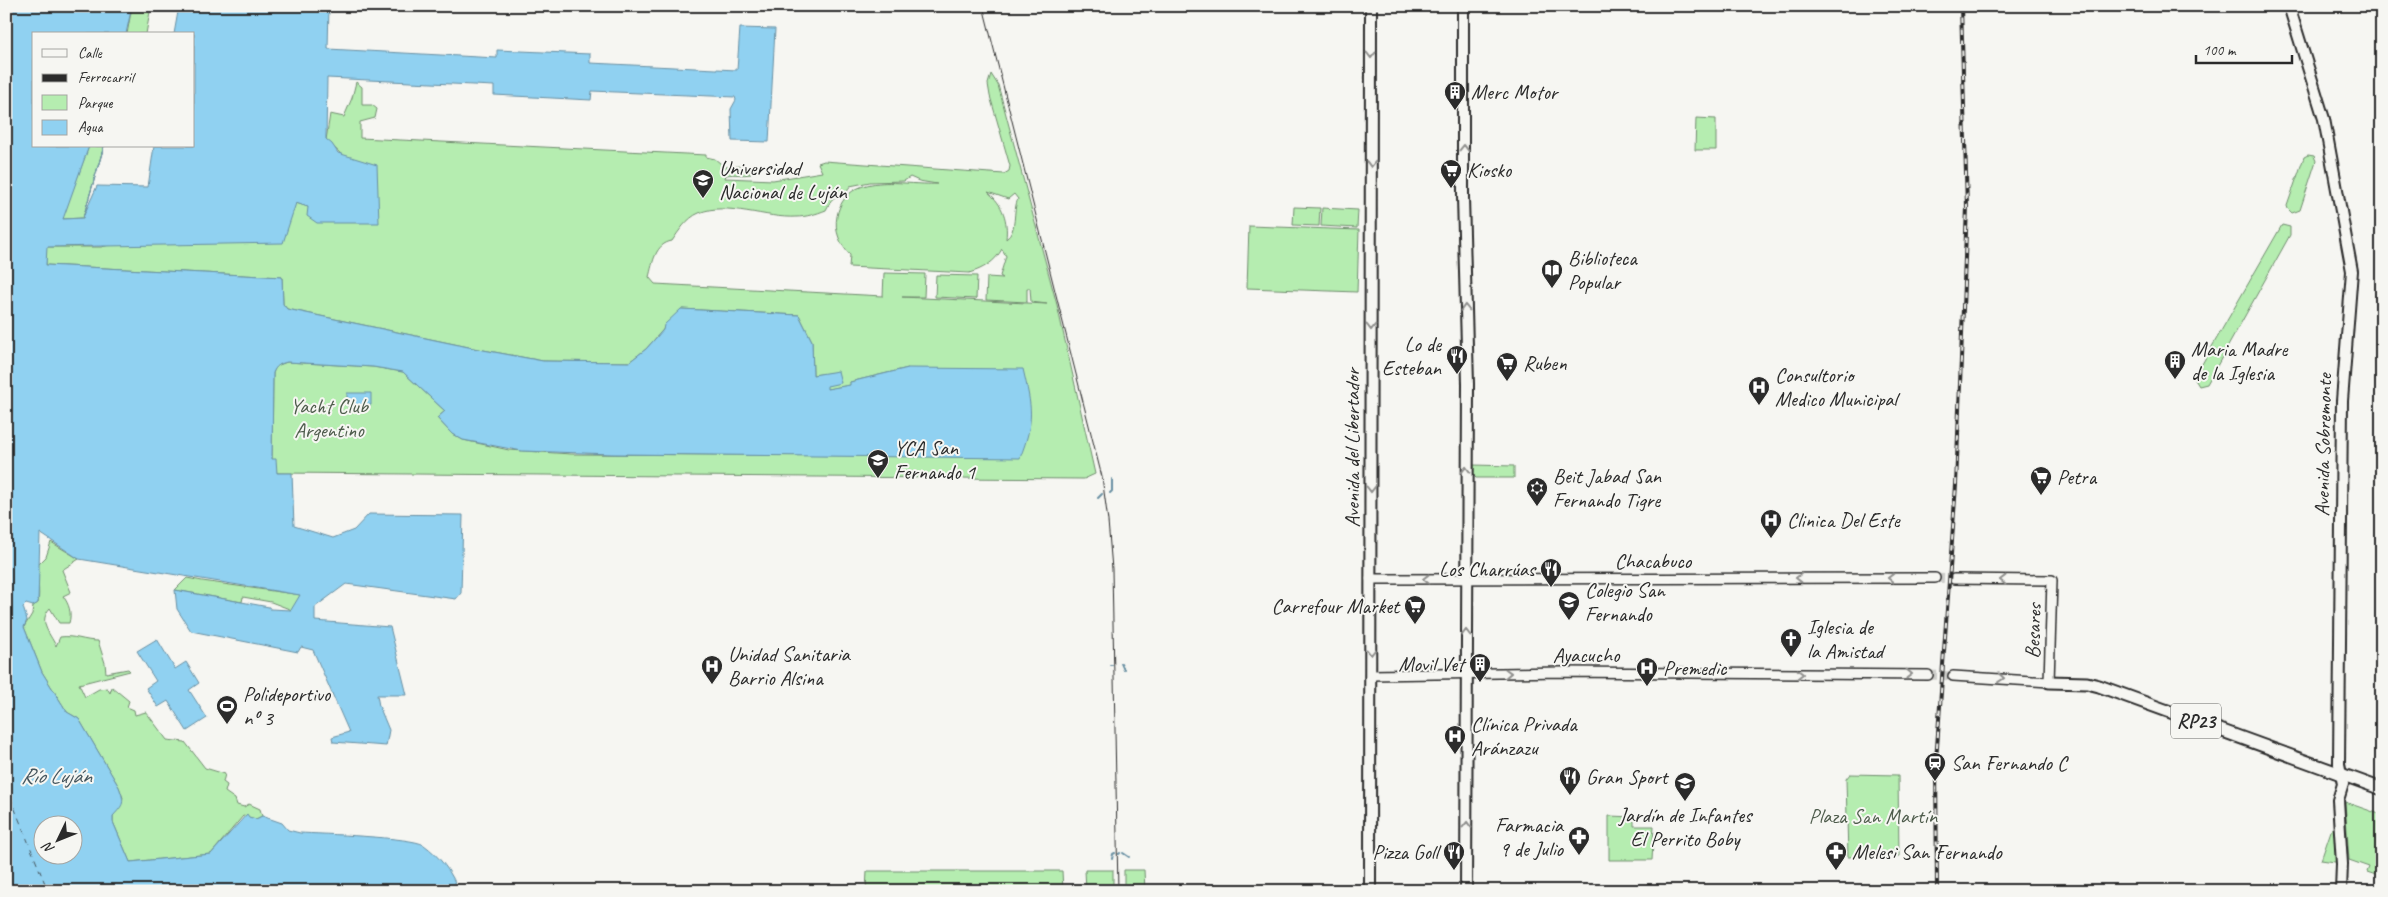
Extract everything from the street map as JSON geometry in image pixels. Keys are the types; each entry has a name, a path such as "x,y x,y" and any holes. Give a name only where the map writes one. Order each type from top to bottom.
{"main road":[{"name":"Avenida del Libertador","path":"1370,891 1371,6"},
{"path":"1463,6 1463,206 1468,384 1466,891"},
{"name":"Avenida Sobremonte","path":"2289,6 2324,120 2352,271 2342,401 2340,774 2343,784 2338,800 2342,864 2341,891"},
{"name":"RP23","path":"2049,682 2086,683 2099,686 2382,789"}],"street":[{"name":"Chacabuco","path":"1370,579 1935,578"},
{"name":"Besares","path":"1954,579 2052,580 2049,682"},
{"name":"Ayacucho","path":"1371,675 1562,672 1928,675"},
{"name":"RP23","path":"1953,676 2049,682"}],"green space":[{"path":"132,6 151,6 146,32 127,32"},
{"name":"Yacht Club Argentino","path":"991,74 998,85 1057,305 1095,474 1084,479 277,473 272,459 273,373 276,366 287,362 373,367 403,372 445,411 437,418 452,434 463,440 509,450 571,454 897,456 908,368 850,382 851,385 827,389 826,386 838,372 813,375 812,341 799,315 681,309 646,349 629,362 543,361 287,309 283,304 282,277 46,265 46,247 101,247 296,203 308,207 342,155 326,140 330,114 344,117 356,82 362,87 362,105 372,105 377,109 375,118 360,122 360,138 706,155 706,157 715,159 725,167 741,166 751,174 729,174 725,178 773,180 822,172 818,163 824,161 1004,174 1009,171 1010,166 988,84","holes":["910,177 919,181 937,184 878,183 852,191 843,201 837,216 836,227 841,242 850,255 849,267 969,273 988,264 996,258 1002,249 1006,256 1000,276 1003,278 987,277 986,300 1027,302 1027,288 1030,288 1031,302 1047,304 902,297 924,297 925,274 884,273 883,296 655,284 649,277 658,250 666,243 672,241 687,221 699,213 721,209 772,216 807,216 826,210 832,199 845,196 850,186 870,182 904,181","988,192 1008,199 1014,194 1018,199 1012,231 1006,239 1006,225 1003,213 997,202"]},
{"path":"1696,118 1716,119 1716,150 1695,150"},
{"path":"88,148 103,148 83,218 62,219"},
{"path":"2308,155 2314,156 2316,161 2300,210 2292,213 2287,206 2304,157"},
{"path":"1294,207 1320,208 1319,226 1293,225"},
{"path":"1322,208 1358,210 1357,228 1321,226"},
{"path":"2282,225 2290,227 2290,235 2207,384 2199,386 2194,378"},
{"path":"1249,226 1359,230 1357,292 1247,288"},
{"path":"936,275 977,276 976,299 935,297"},
{"path":"1473,465 1514,466 1514,478 1476,478 1473,475"},
{"path":"51,542 79,559 62,570 71,592 63,596 69,609 69,623 59,623 50,608 45,618 46,627 56,646 60,637 98,641 106,673 128,669 130,671 79,684 85,697 99,689 107,688 110,693 112,687 129,701 127,707 134,710 135,715 146,712 167,740 185,742 205,768 225,774 223,782 227,785 225,792 235,799 237,805 244,807 249,804 260,809 262,816 256,819 243,816 211,854 130,862 113,822 113,816 123,798 119,787 79,719 67,712 42,672 24,627 32,614 33,606 38,603 38,565 46,557"},
{"path":"187,578 301,595 292,610 271,602 243,597 242,602 175,590"},
{"name":"Plaza San Martín","path":"1850,774 1898,775 1899,856 1848,857 1846,779"},
{"path":"2345,802 2382,815 2382,877 2367,872 2369,867 2349,860"},
{"path":"1609,816 1634,817 1634,826 1654,826 1652,860 1609,860"},
{"path":"2332,828 2335,829 2337,860 2335,862 2321,860"},
{"path":"1085,870 1113,870 1113,891 1086,891"},
{"path":"1124,870 1144,870 1145,891 1124,891"},
{"path":"867,871 1062,871 1063,891 866,891"}],"water":[{"name":"Río Luján","path":"6,6 132,6 126,32 32,32 32,148 88,148 63,219 83,218 103,148 84,215 97,186 148,187 154,148 195,148 195,32 174,32 179,6 329,6 328,49 497,58 497,50 590,54 590,63 737,70 740,28 775,29 769,142 732,141 731,109 736,100 735,97 592,91 591,100 494,95 494,86 327,78 326,139 338,153 377,165 379,223 317,223 307,216 308,207 296,203 283,243 47,247 46,265 282,277 283,304 287,309 543,361 629,362 646,349 663,330 664,325 681,309 799,315 812,341 813,375 838,371 841,383 827,386 827,389 850,385 850,382 908,368 1023,369 1030,404 1030,423 1020,458 613,454 522,451 463,440 452,434 437,418 445,411 403,372 373,367 287,362 282,364 273,373 272,459 276,459 277,473 292,473 294,526 333,538 354,530 369,514 463,515 461,593 456,599 346,584 315,607 315,621 390,627 407,695 377,695 379,706 389,730 386,746 333,742 332,737 349,732 313,650 301,647 298,652 191,631 177,609 175,590 269,607 270,609 291,610 300,595 79,559 40,533 38,603 33,606 26,604 23,607 27,620 24,627 42,672 67,712 79,719 119,787 122,803 113,816 113,822 130,862 211,854 247,814 249,817 256,819 262,816 282,823 288,830 300,833 385,838 416,842 424,845 435,854 445,865 458,891 6,891"},
{"path":"347,393 371,393 371,405 347,406"},
{"path":"157,639 175,669 186,662 199,683 189,690 207,718 187,731 168,701 158,707 146,688 156,681 137,651"}],"waterway":[{"path":"1110,493 1112,491 1112,479"},
{"path":"1098,498 1102,494"},
{"path":"1121,663 1124,670"},
{"path":"1112,859 1115,853"},
{"path":"1123,853 1129,857"}],"ferry route":[{"path":"6,787 48,891"}],"tunnel":[{"path":"1935,578 1954,579"},
{"path":"1928,675 1953,676"}],"tram line":[{"path":"983,6 1102,477 1112,569 1118,891"}],"railway":[{"path":"1937,891 1936,761 1956,485 1967,207 1961,6"}],"place":[{"name":"Merc Motor","path":"1455,111"},
{"name":"Kiosko","path":"1451,189"},
{"name":"Universidad Nacional de Luján","path":"703,199"},
{"name":"Biblioteca Popular","path":"1552,289"},
{"name":"Lo de Esteban","path":"1457,375"},
{"name":"Maria Madre de la Iglesia","path":"2175,380"},
{"name":"Ruben","path":"1507,382"},
{"name":"Consultorio Medico Municipal","path":"1759,406"},
{"name":"YCA San Fernando 1","path":"878,479"},
{"name":"Petra","path":"2041,496"},
{"name":"Beit Jabad San Fernando Tigre","path":"1537,507"},
{"name":"Clinica Del Este","path":"1771,539"},
{"name":"Los Charrúas","path":"1551,588"},
{"name":"Colegio San Fernando","path":"1569,621"},
{"name":"Carrefour Market","path":"1415,625"},
{"name":"Iglesia de la Amistad","path":"1791,658"},
{"name":"Movil Vet","path":"1480,683"},
{"name":"Unidad Sanitaria Barrio Alsina","path":"712,685"},
{"name":"Premedic","path":"1647,687"},
{"name":"Polideportivo nº 3","path":"227,725"},
{"name":"Clínica Privada Aránzazu","path":"1455,755"},
{"name":"San Fernando C","path":"1935,782"},
{"name":"Gran Sport","path":"1570,796"},
{"name":"Jardín de Infantes El Perrito Boby","path":"1685,802"},
{"name":"Farmacia 9 de Julio","path":"1579,856"},
{"name":"Pizza Goll","path":"1454,871"},
{"name":"Melesi San Fernando","path":"1836,871"}]}
